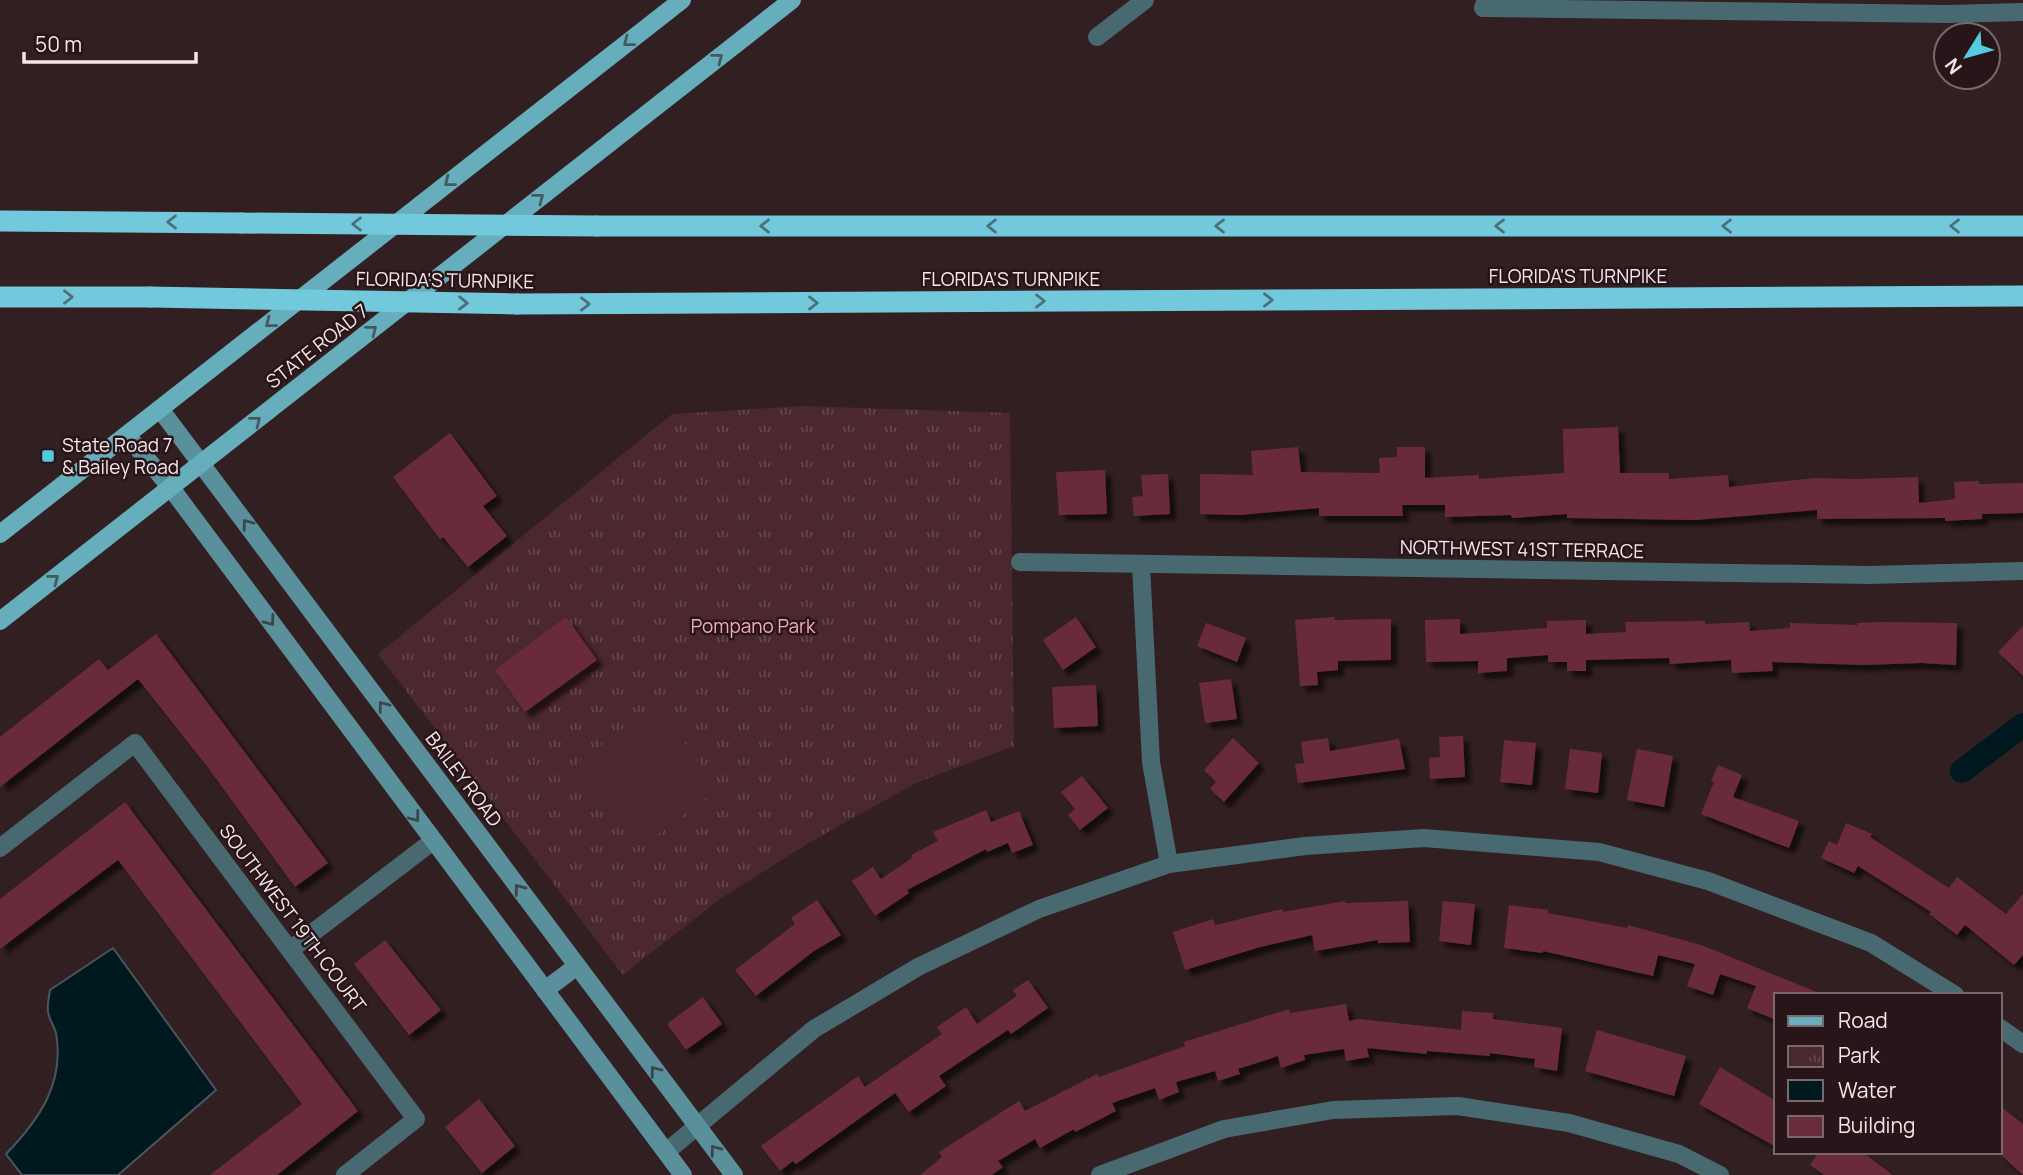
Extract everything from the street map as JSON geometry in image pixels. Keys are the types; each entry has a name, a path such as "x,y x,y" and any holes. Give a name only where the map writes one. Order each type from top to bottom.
{"highway":[{"path":"0,221 597,226 2023,226"},
{"name":"FLORIDA'S TURNPIKE","path":"0,297 517,304 2023,296"}],"main road":[{"path":"0,534 682,0"},
{"name":"STATE ROAD 7","path":"0,621 792,0"}],"street":[{"path":"1097,37 1145,0"},
{"path":"1484,4 1941,7 2023,12"},
{"name":"BAILEY ROAD","path":"160,409 734,1175"},
{"path":"127,435 171,488 683,1175"},
{"name":"NORTHWEST 41ST TERRACE","path":"1020,562 1869,575 2023,571"},
{"path":"1141,565 1151,762 1169,864"},
{"name":"SOUTHWEST 19TH COURT","path":"0,848 135,743 416,1119 345,1175"},
{"path":"666,1152 814,1029 918,967 1039,909 1169,864 1304,846 1424,838 1598,852 1708,881 1871,943 1952,993"},
{"path":"290,950 433,841"},
{"path":"545,990 576,966"},
{"path":"2002,1029 2023,1044"},
{"path":"1100,1175 1224,1129 1333,1110 1458,1106 1569,1123 1679,1154 1720,1175"}],"green space":[{"name":"Pompano Park","path":"803,406 1010,413 1014,746 916,783 812,841 720,899 623,975 378,654 672,414"},
{"path":"655,704 718,789 641,847 577,763"}],"water":[{"path":"113,948 216,1090 118,1175 22,1175 6,1154 39,1114 53,1084 58,1051 56,1033 48,1012 50,990"}],"building":[{"path":"1618,427 1620,473 1669,473 1669,479 1728,475 1729,487 1815,478 1918,477 1919,503 1955,499 1954,482 2023,483 2023,513 1982,514 1982,519 1945,521 1945,518 1817,519 1817,510 1695,520 1567,518 1567,514 1512,518 1511,515 1445,517 1445,505 1402,505 1403,516 1319,516 1319,508 1239,515 1200,514 1200,474 1253,475 1251,451 1298,447 1301,472 1380,473 1379,458 1397,457 1397,447 1425,447 1425,478 1479,475 1479,479 1564,473 1563,429"},
{"path":"450,433 497,496 483,506 507,536 468,567 443,537 440,539 393,477"},
{"path":"1105,470 1107,514 1059,515 1056,472"},
{"path":"1168,474 1170,514 1134,516 1132,497 1143,496 1141,475"},
{"path":"566,617 597,660 525,712 495,670"},
{"path":"1076,617 1096,647 1063,670 1043,640"},
{"path":"1334,617 1335,620 1391,619 1391,660 1338,661 1338,670 1317,672 1318,685 1300,686 1295,620"},
{"path":"1460,619 1460,634 1547,628 1547,621 1586,620 1586,634 1626,632 1625,622 1749,622 1750,631 1790,628 1790,623 1957,623 1956,665 1772,662 1773,671 1732,673 1731,660 1670,664 1669,658 1586,660 1586,671 1567,671 1567,662 1548,662 1548,655 1507,658 1507,671 1478,673 1478,661 1426,662 1425,620"},
{"path":"1206,623 1246,638 1237,662 1197,646"},
{"path":"2023,626 2023,676 1998,652"},
{"path":"156,634 328,863 295,887 206,765 138,679 0,787 0,737 99,659 108,670"},
{"path":"1231,679 1237,719 1205,723 1199,683"},
{"path":"1096,685 1098,726 1054,728 1052,687"},
{"path":"1463,736 1465,777 1430,779 1429,758 1440,757 1439,737"},
{"path":"1233,738 1259,763 1224,802 1210,789 1216,782 1204,770"},
{"path":"1328,738 1330,751 1399,739 1405,769 1298,783 1295,764 1304,763 1301,742"},
{"path":"1504,740 1536,743 1532,785 1500,782"},
{"path":"1570,749 1602,753 1598,793 1565,789"},
{"path":"1637,749 1673,756 1664,807 1627,800"},
{"path":"1718,765 1742,775 1733,797 1799,821 1789,848 1701,814"},
{"path":"1082,776 1108,808 1080,830 1068,815 1075,809 1061,792"},
{"path":"125,802 358,1111 277,1175 210,1175 302,1104 118,860 0,949 0,899"},
{"path":"986,810 991,822 1019,811 1033,845 1012,853 1008,843 987,852 986,849 907,890 909,893 875,916 852,881 873,867 881,879 912,858 911,855 938,841 933,832"},
{"path":"1846,823 1872,834 1870,837 1949,888 1957,877 2006,914 2023,894 2023,955 2014,965 1965,925 1957,935 1929,914 1931,912 1858,866 1854,873 1821,858 1829,841 1837,845"},
{"path":"817,900 841,935 814,951 756,996 735,970 795,924 791,918"},
{"path":"1345,901 1408,901 1410,942 1378,943 1378,940 1315,951 1312,935 1260,947 1185,970 1173,932 1213,919 1215,925 1282,909 1283,912"},
{"path":"1443,901 1475,904 1471,945 1439,941"},
{"path":"1509,905 1548,910 1548,913 1627,928 1628,925 1701,945 1819,993 1774,993 1774,1019 1747,1008 1756,986 1720,974 1713,995 1687,986 1695,964 1658,955 1653,976 1543,951 1504,948"},
{"path":"385,940 441,1010 409,1035 354,964"},
{"path":"1028,980 1048,1008 1011,1034 1008,1030 939,1076 946,1086 909,1112 895,1093 796,1164 793,1161 780,1171 761,1146 858,1076 865,1087 942,1034 937,1027 966,1007 977,1024 1017,996 1013,990"},
{"path":"703,997 722,1024 686,1050 667,1024"},
{"path":"1346,1004 1349,1021 1358,1019 1461,1030 1462,1011 1493,1013 1493,1019 1562,1028 1557,1071 1534,1067 1535,1059 1490,1053 1490,1056 1427,1051 1427,1054 1367,1048 1369,1057 1346,1061 1344,1049 1304,1055 1305,1060 1281,1068 1278,1056 1238,1069 1240,1074 1218,1081 1215,1071 1176,1082 1179,1092 1159,1100 1155,1088 1112,1103 1116,1111 1075,1132 1074,1129 1040,1148 1035,1139 998,1161 1003,1167 992,1175 920,1175 942,1157 939,1152 1019,1101 1025,1111 1097,1074 1099,1077 1185,1046 1184,1042 1289,1009 1290,1013"},
{"path":"1597,1030 1686,1056 1674,1096 1585,1071"},
{"path":"1720,1067 1774,1100 1774,1146 1699,1104"},
{"path":"479,1099 515,1146 482,1173 445,1127"},
{"path":"2002,1108 2023,1124 2023,1175 2000,1154"},
{"path":"1818,1154 1865,1154 1893,1175 1824,1175 1810,1165"}],"waterway":[{"path":"1962,771 2023,725"}],"place":[{"name":"State Road 7 & Bailey Road","path":"48,456"}]}
